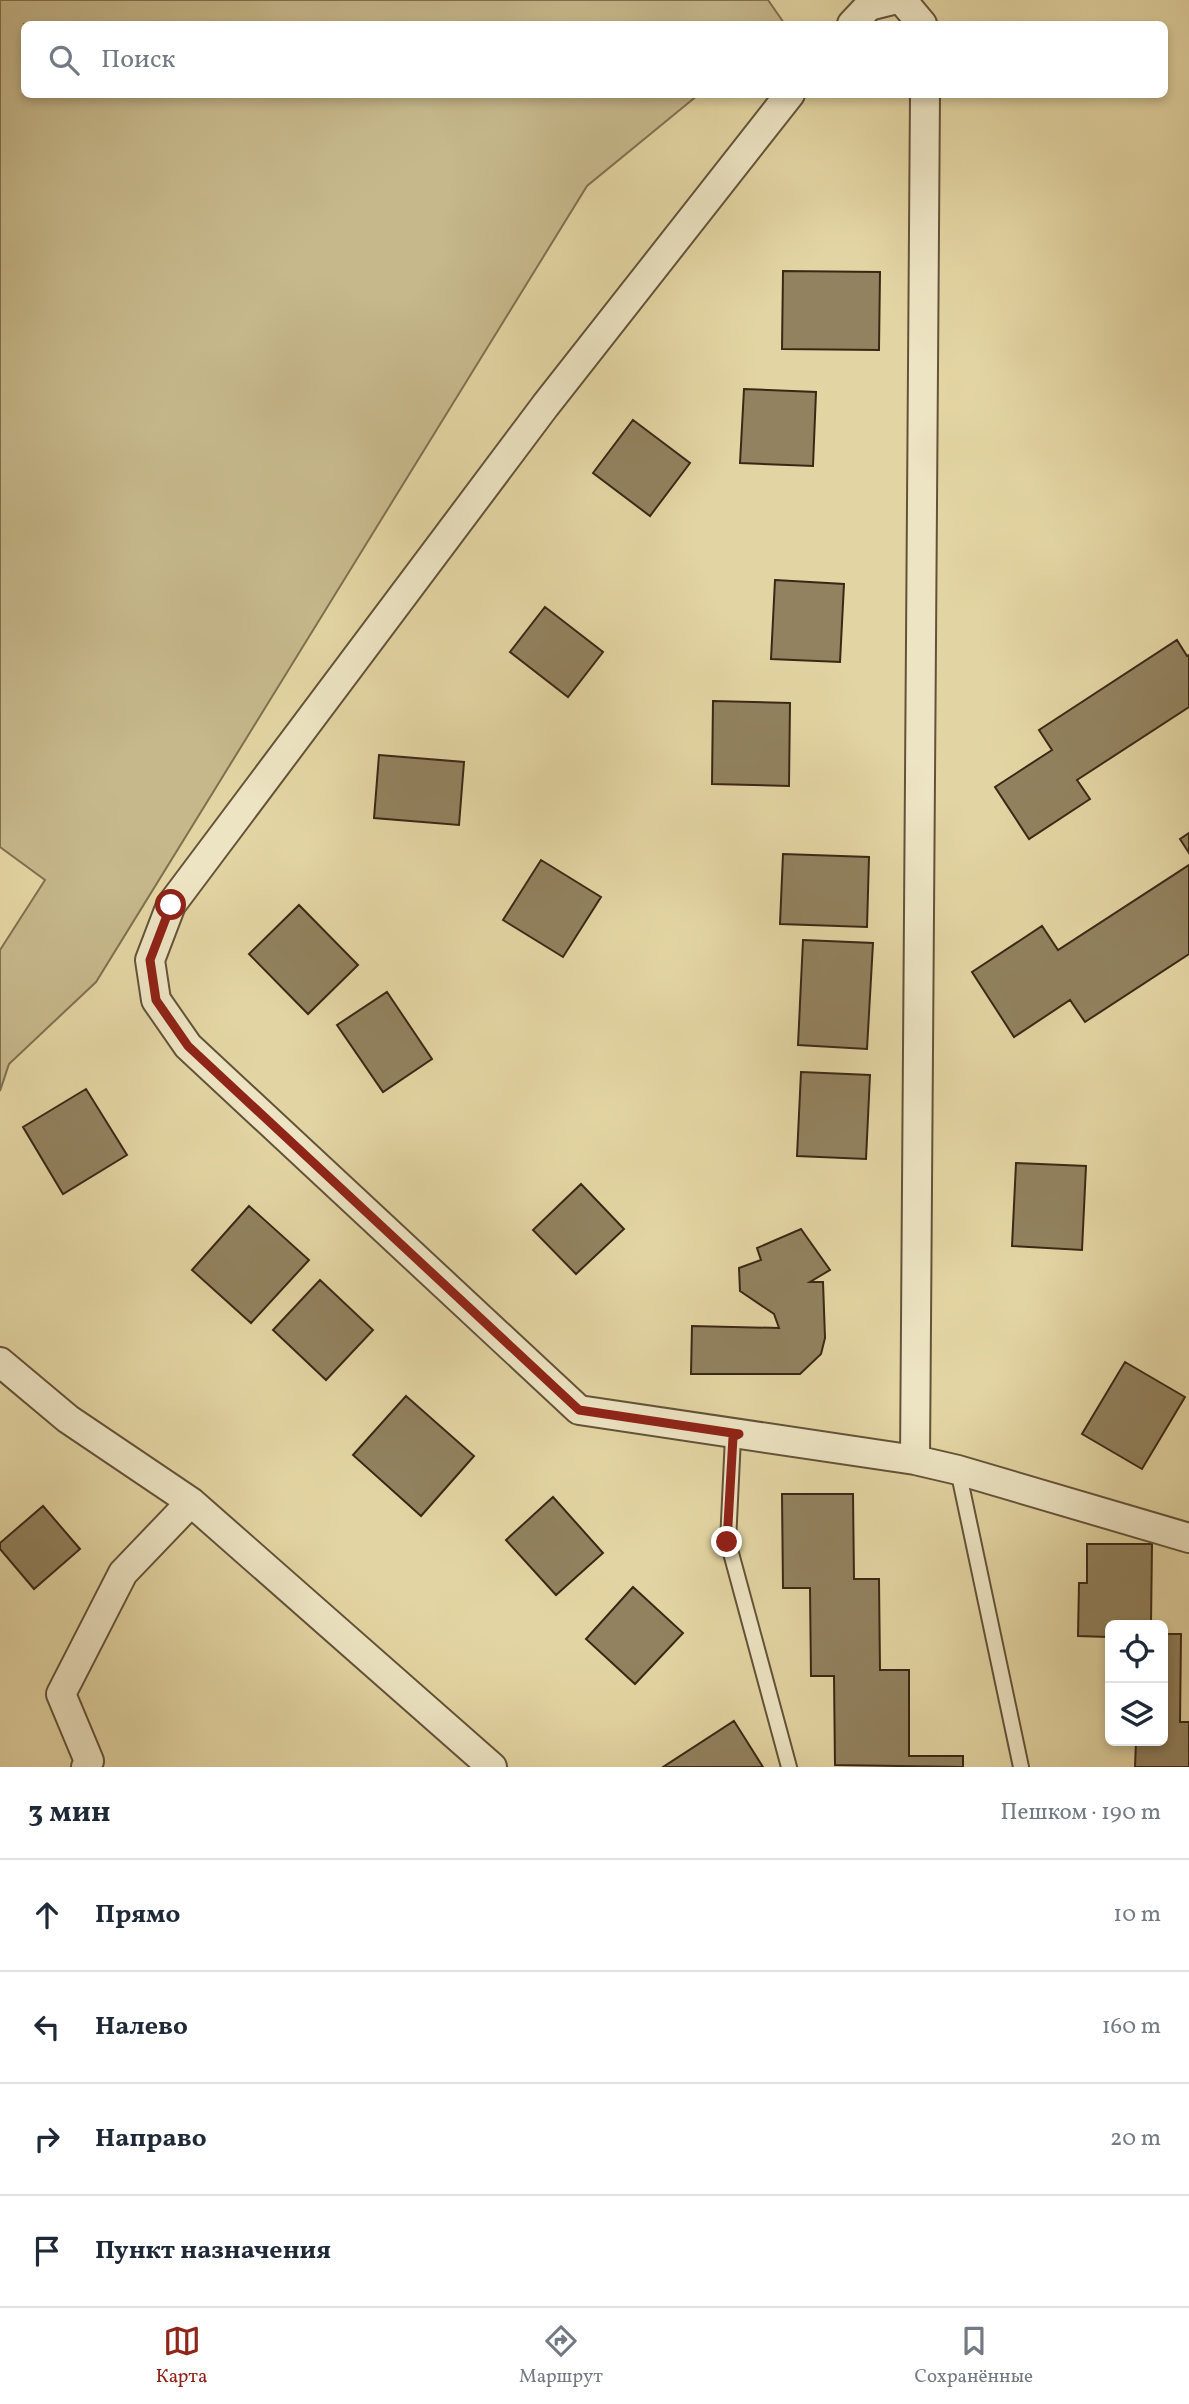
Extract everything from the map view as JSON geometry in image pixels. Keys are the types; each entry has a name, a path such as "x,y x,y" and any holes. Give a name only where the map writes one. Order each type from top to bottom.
{"street":[{"path":"855,21 869,6 893,0"},
{"path":"902,0 920,21"},
{"path":"787,98 545,406 171,905 150,960 156,1000 188,1046 579,1410 915,1460 1189,1538"},
{"path":"915,1460 925,98"},
{"path":"0,1362 68,1419 191,1502 492,1767"},
{"path":"86,1767 89,1761 61,1694 123,1573 191,1502"}],"lane":[{"path":"739,1434 733,1437 727,1542 789,1767"},
{"path":"958,1471 1021,1767"}],"shaded area":[{"path":"0,0 768,0 783,21 21,21 21,98 694,98 587,186 96,982 9,1064 0,1091 0,950 45,880 0,847"}],"building":[{"path":"783,271 880,272 879,350 782,349"},
{"path":"744,389 816,392 813,466 740,463"},
{"path":"633,420 690,463 650,516 593,473"},
{"path":"775,580 844,584 840,662 771,659"},
{"path":"545,607 603,652 568,697 510,652"},
{"path":"1177,640 1187,656 1189,655 1189,707 1077,780 1090,799 1029,839 995,787 1052,750 1039,730"},
{"path":"713,701 790,703 789,786 712,784"},
{"path":"379,755 464,762 459,825 374,818"},
{"path":"1189,833 1189,853 1180,839"},
{"path":"783,854 869,857 867,927 780,924"},
{"path":"541,860 601,897 563,957 503,920"},
{"path":"1189,865 1189,954 1085,1022 1070,1000 1014,1037 972,972 1042,926 1058,950"},
{"path":"299,905 358,965 308,1014 249,954"},
{"path":"803,940 873,943 867,1049 798,1045"},
{"path":"387,992 432,1059 383,1092 337,1025"},
{"path":"801,1072 870,1075 866,1159 797,1156"},
{"path":"86,1089 127,1155 63,1194 23,1127"},
{"path":"1016,1163 1086,1166 1082,1250 1012,1246"},
{"path":"581,1184 624,1229 576,1274 533,1230"},
{"path":"249,1206 309,1260 251,1323 192,1270"},
{"path":"801,1229 830,1270 810,1282 823,1282 825,1338 821,1354 800,1374 691,1374 692,1326 779,1328 774,1314 740,1291 739,1268 761,1260 757,1248"},
{"path":"320,1280 373,1330 326,1380 273,1330"},
{"path":"1125,1362 1185,1397 1142,1469 1082,1434"},
{"path":"406,1396 474,1456 421,1516 353,1455"},
{"path":"782,1494 853,1494 854,1579 879,1579 880,1670 909,1670 909,1756 963,1756 963,1767 835,1765 834,1676 811,1676 810,1588 783,1588"},
{"path":"553,1497 603,1553 556,1595 506,1540"},
{"path":"43,1506 80,1549 34,1589 0,1549 0,1543"},
{"path":"1087,1544 1152,1544 1151,1620 1105,1620 1105,1637 1078,1636 1079,1583 1087,1583"},
{"path":"633,1587 683,1633 635,1684 586,1639"},
{"path":"1168,1634 1181,1634 1180,1722 1189,1722 1189,1767 1135,1767 1136,1746 1168,1746"},
{"path":"734,1721 763,1767 663,1767"}],"route":[{"path":"171,905 150,960 156,1000 188,1046 579,1410 739,1434 733,1437 727,1542"}]}
